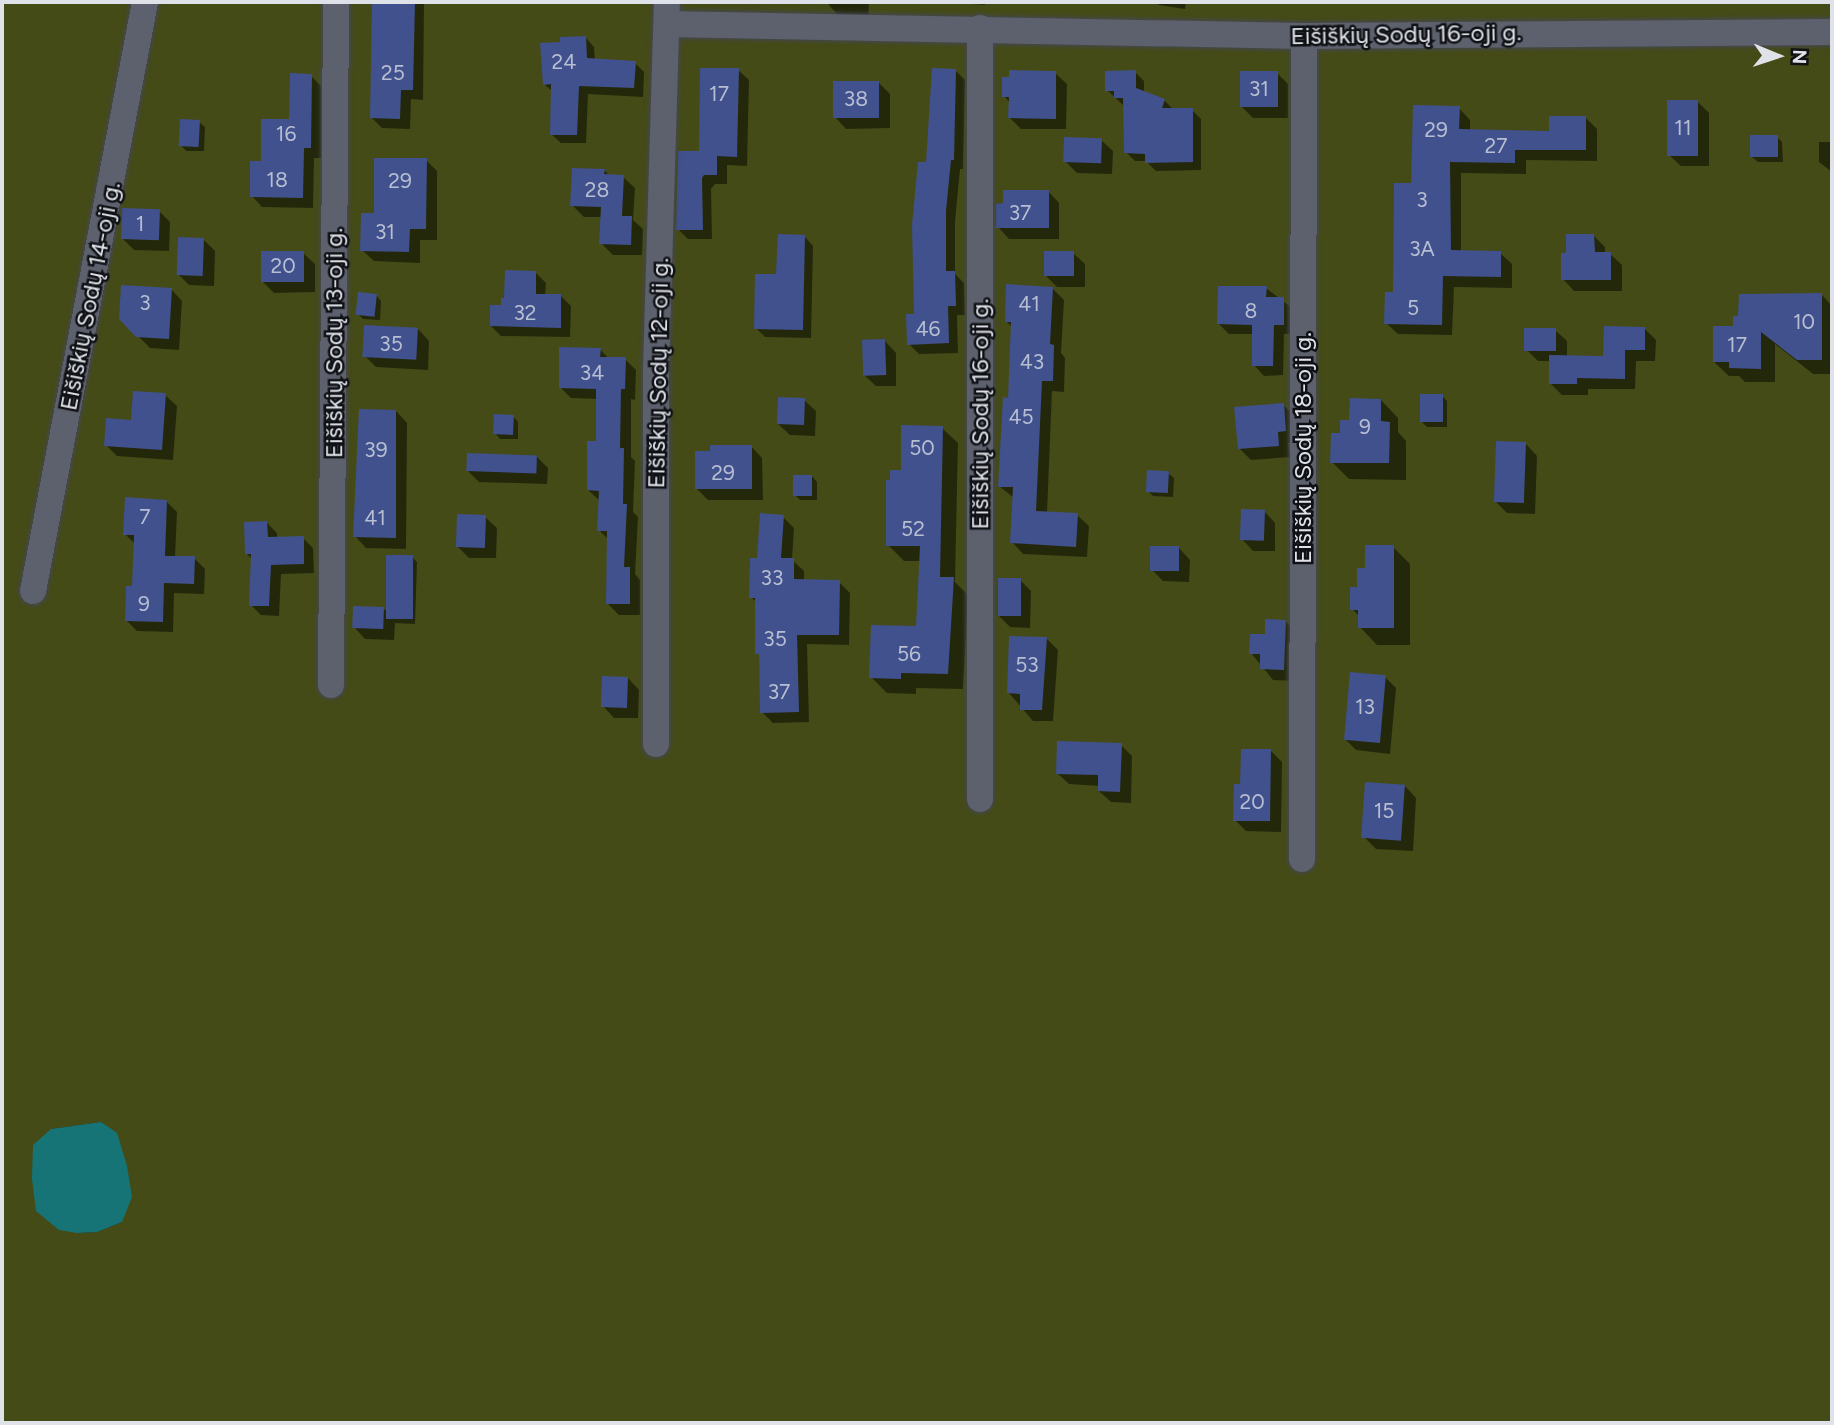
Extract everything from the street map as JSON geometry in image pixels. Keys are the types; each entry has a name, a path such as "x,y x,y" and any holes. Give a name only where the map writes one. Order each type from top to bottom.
{"street":[{"name":"Eišiškių Sodų 14-oji g.","path":"33,591 145,2"},
{"name":"Eišiškių Sodų 13-oji g.","path":"331,685 336,2"},
{"name":"Eišiškių Sodų 16-oji g.","path":"667,13 980,28 1304,36 1832,32"},
{"name":"Eišiškių Sodų 12-oji g.","path":"656,744 656,369 667,13"},
{"name":"Eišiškių Sodų 16-oji g.","path":"980,28 980,799"},
{"name":"Eišiškių Sodų 18-oji g.","path":"1302,859 1304,36"}],"shaded area":[{"path":"2,2 1832,2 1832,1423 2,1423","holes":["102,1122 122,1222 97,1232 77,1233 51,1129"]},
{"path":"101,1122 117,1133 127,1166 132,1197 122,1222 97,1232 59,1230 36,1211 32,1179 33,1145 51,1129"}],"building":[{"path":"372,2 415,2 413,90 401,90 400,119 370,118"},
{"path":"586,36 587,58 636,61 634,88 579,86 577,135 550,135 551,84 543,85 540,43 560,42 560,37"},
{"path":"700,68 739,68 737,157 717,156 717,175 704,175 702,178 703,230 676,230 678,151 699,151"},
{"path":"932,68 956,69 954,160 951,160 946,211 946,271 955,271 956,306 948,306 949,343 907,345 906,314 914,314 912,225 918,162 926,162"},
{"path":"1009,70 1056,71 1056,119 1008,118 1009,97 1002,97 1002,77 1009,77"},
{"path":"1136,70 1136,88 1165,99 1162,108 1193,108 1193,162 1145,163 1145,154 1124,153 1123,98 1114,98 1114,91 1105,91 1105,71"},
{"path":"1240,71 1278,71 1278,107 1240,107"},
{"path":"290,73 312,74 311,148 304,148 303,198 250,197 250,161 261,161 261,119 289,119"},
{"path":"833,81 879,81 879,118 833,118"},
{"path":"1667,100 1698,100 1698,156 1667,156"},
{"path":"1413,105 1460,106 1459,129 1549,131 1549,116 1586,116 1586,150 1515,150 1515,163 1450,162 1451,250 1501,251 1501,277 1443,276 1442,325 1384,324 1385,292 1393,292 1394,183 1411,183"},
{"path":"180,119 200,120 199,147 179,146"},
{"path":"1750,135 1778,135 1778,157 1750,157"},
{"path":"1064,137 1102,138 1101,163 1063,162"},
{"path":"374,158 427,158 426,229 410,229 409,252 360,251 361,213 374,213"},
{"path":"572,168 605,169 604,174 624,175 622,216 632,216 631,245 599,244 601,207 570,206"},
{"path":"1003,190 1049,190 1049,228 996,228 996,204 1003,203"},
{"path":"122,208 160,209 159,240 121,239"},
{"path":"778,234 805,235 803,330 754,329 755,274 776,274"},
{"path":"1566,234 1594,234 1595,252 1611,252 1611,280 1561,280 1561,253 1566,253"},
{"path":"178,237 204,238 203,276 177,275"},
{"path":"261,251 304,251 304,282 261,282"},
{"path":"1044,251 1074,251 1074,276 1044,276"},
{"path":"505,270 536,271 536,294 561,294 561,328 490,326 490,305 501,305 501,298 504,298"},
{"path":"1006,284 1053,287 1050,344 1054,345 1053,381 1042,381 1036,511 1078,513 1076,547 1010,543 1013,487 998,487 1003,397 1008,398 1011,322 1005,322"},
{"path":"121,285 172,288 169,339 136,337 119,319"},
{"path":"1218,286 1267,286 1266,297 1284,297 1284,325 1274,325 1273,366 1252,366 1252,325 1217,324"},
{"path":"358,292 377,294 374,317 356,315"},
{"path":"1822,293 1822,360 1797,360 1761,332 1761,369 1729,368 1729,362 1713,362 1713,326 1733,326 1733,316 1738,316 1739,294"},
{"path":"364,325 418,328 416,360 362,357"},
{"path":"1604,326 1645,327 1645,350 1625,350 1625,379 1577,378 1577,384 1549,384 1549,355 1603,356"},
{"path":"1524,328 1556,328 1556,351 1524,351"},
{"path":"885,339 886,375 863,376 862,340"},
{"path":"559,347 601,348 600,357 626,357 625,389 621,389 620,448 624,448 623,504 627,504 624,567 630,567 630,604 606,604 607,531 597,531 599,491 587,490 587,441 596,441 596,389 559,388"},
{"path":"133,391 166,393 162,450 104,446 106,418 131,420"},
{"path":"1420,394 1443,394 1443,422 1420,422"},
{"path":"778,397 805,398 804,425 777,424"},
{"path":"1350,398 1381,399 1381,421 1390,422 1389,463 1330,463 1331,433 1340,433 1340,420 1349,420"},
{"path":"1284,403 1286,431 1278,432 1279,446 1238,449 1234,407"},
{"path":"359,409 396,410 396,538 353,537"},
{"path":"494,414 514,415 513,435 493,434"},
{"path":"901,425 943,426 940,577 954,577 948,674 901,673 901,679 869,678 871,625 916,626 920,546 886,546 886,480 890,480 890,470 901,470"},
{"path":"1496,441 1526,442 1524,503 1494,502"},
{"path":"710,445 752,445 752,489 695,489 695,451 710,451"},
{"path":"467,453 537,455 536,473 466,471"},
{"path":"1147,470 1169,471 1168,493 1146,492"},
{"path":"793,475 812,475 812,496 793,496"},
{"path":"125,497 167,500 165,556 195,556 194,584 164,583 163,622 125,621 126,586 132,586 134,535 123,535"},
{"path":"1241,509 1265,510 1264,541 1240,540"},
{"path":"760,513 784,515 781,558 794,558 794,579 840,580 839,635 797,635 799,712 760,713 759,654 755,654 755,598 749,598 750,558 757,558"},
{"path":"457,514 486,515 485,548 456,547"},
{"path":"267,521 268,537 304,536 304,564 271,565 269,606 249,606 251,554 245,554 244,522"},
{"path":"1365,545 1394,545 1394,628 1358,628 1358,610 1350,610 1350,587 1357,587 1357,568 1365,568"},
{"path":"1150,546 1179,546 1179,571 1150,571"},
{"path":"386,555 413,555 413,619 386,619"},
{"path":"998,578 1021,578 1021,616 998,616"},
{"path":"353,606 384,607 383,629 352,628"},
{"path":"1265,619 1286,620 1284,670 1260,669 1260,654 1249,654 1250,634 1265,634"},
{"path":"1009,636 1047,637 1042,710 1020,710 1020,694 1007,693"},
{"path":"1350,672 1386,675 1380,743 1344,740"},
{"path":"602,676 628,677 627,708 601,707"},
{"path":"1057,741 1122,743 1120,792 1098,791 1098,775 1056,774"},
{"path":"1241,749 1271,749 1270,821 1233,821 1234,784 1240,784"},
{"path":"1365,782 1405,785 1401,841 1361,838"}]}
